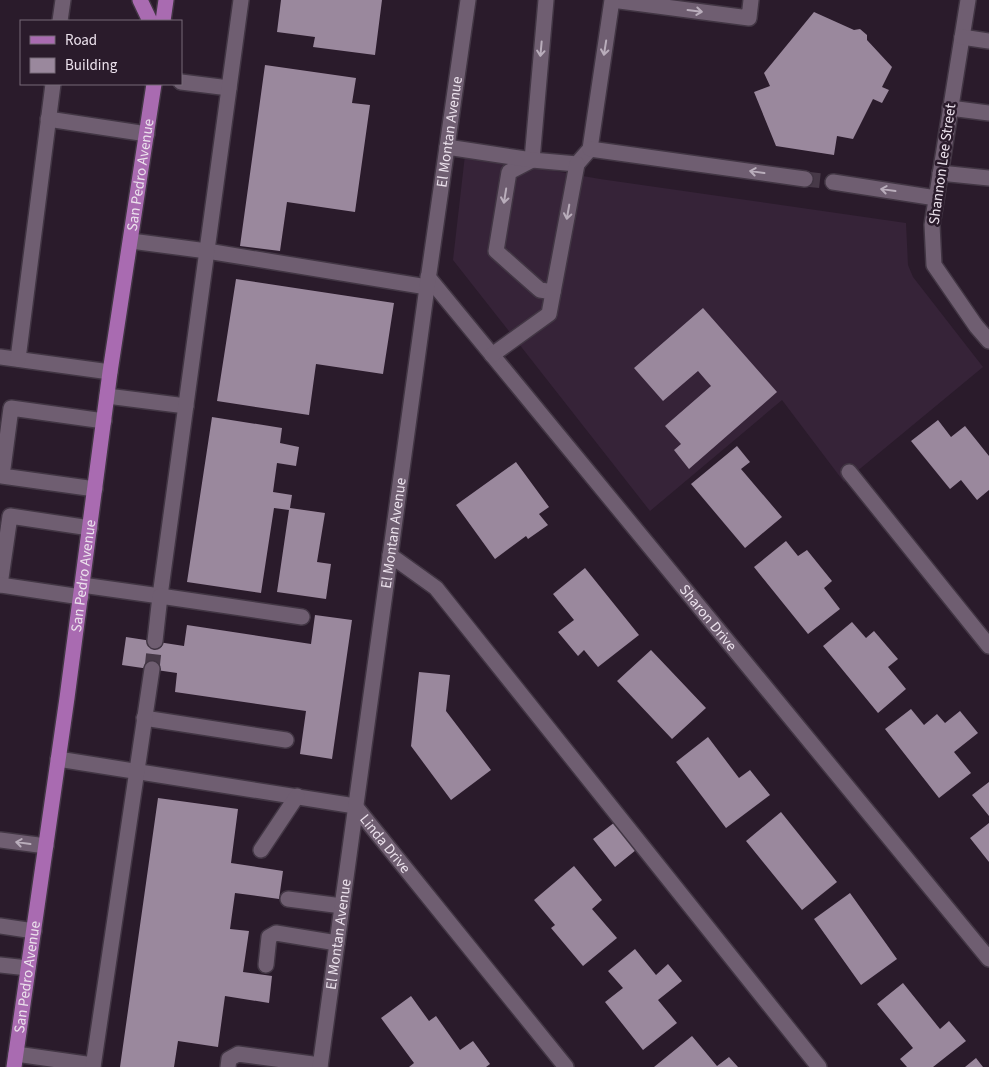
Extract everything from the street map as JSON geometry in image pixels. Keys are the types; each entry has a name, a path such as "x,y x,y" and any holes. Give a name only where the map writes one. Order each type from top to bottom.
{"main road":[{"path":"140,0 150,20"},
{"path":"163,20 166,0"},
{"name":"San Pedro Avenue","path":"15,1060 90,528 110,372 154,85"}],"street":[{"path":"60,20 63,0"},
{"path":"155,641 241,0"},
{"name":"El Montan Avenue","path":"320,1066 468,0"},
{"path":"532,160 546,0"},
{"path":"492,355 549,314 577,164 590,149 612,0 749,18 751,0"},
{"name":"Shannon Lee Street","path":"968,0 932,225 934,265 989,342"},
{"path":"962,37 989,41"},
{"path":"182,82 229,88"},
{"path":"18,359 53,85"},
{"path":"950,108 989,112"},
{"path":"48,119 147,134"},
{"path":"447,147 532,160 577,164"},
{"path":"590,149 805,179"},
{"path":"532,160 509,172 496,251 540,290 553,292"},
{"path":"940,173 989,178"},
{"path":"833,182 936,198"},
{"path":"130,241 428,282"},
{"name":"Sharon Drive","path":"428,282 492,355 989,959"},
{"path":"0,357 110,372"},
{"path":"108,396 186,406"},
{"path":"95,489 2,476 11,408 104,421"},
{"path":"848,472 989,646"},
{"path":"90,528 5,516 0,585 160,596 302,617"},
{"path":"390,555 436,588 819,1067"},
{"path":"15,1060 93,1066 152,669"},
{"path":"144,718 286,740"},
{"name":"Linda Drive","path":"58,758 355,806 566,1067"},
{"path":"261,850 297,796"},
{"path":"0,840 46,846"},
{"path":"288,899 342,906"},
{"path":"0,926 34,930"},
{"path":"266,965 270,937 276,934 337,943"},
{"path":"0,965 28,968"},
{"path":"228,1067 229,1059 238,1054 320,1066"}],"shaded area":[{"path":"465,155 600,179 906,223 908,265 913,277 983,367 844,482 782,400 650,511 453,260"}],"building":[{"path":"281,0 382,0 375,55 313,47 315,37 277,32"},
{"path":"814,12 854,30 860,29 867,35 867,40 892,67 882,87 889,90 882,103 873,99 853,139 837,136 834,155 776,146 754,92 770,86 764,73"},
{"path":"265,65 356,78 352,103 370,105 355,212 287,202 280,251 240,246"},
{"path":"236,279 394,303 383,374 316,364 309,415 217,401"},
{"path":"703,308 777,392 689,469 674,450 681,444 665,426 711,386 698,371 663,401 634,368"},
{"path":"212,417 282,428 280,443 299,447 296,466 277,463 273,492 292,495 290,508 325,513 317,562 331,564 326,599 277,592 289,510 274,508 261,593 187,582"},
{"path":"938,420 951,437 965,426 989,456 989,490 977,500 961,480 950,489 911,441"},
{"path":"737,446 750,462 741,469 782,517 745,548 691,484"},
{"path":"516,462 549,507 539,514 548,525 528,539 526,536 495,559 456,505"},
{"path":"786,541 798,556 807,550 832,581 824,588 840,609 808,634 754,567"},
{"path":"585,568 639,635 598,667 584,650 578,656 558,632 574,620 553,594"},
{"path":"315,615 352,620 332,759 300,754 306,711 175,692 177,673 122,665 126,637 184,646 187,625 311,644"},
{"path":"852,622 866,638 874,631 898,659 888,667 906,689 878,713 823,646"},
{"path":"651,650 706,708 672,739 617,681"},
{"path":"419,672 450,675 446,711 491,770 451,800 411,746"},
{"path":"911,709 924,725 937,714 945,723 960,711 978,733 954,752 971,773 939,798 885,729"},
{"path":"708,737 739,778 750,770 770,795 726,828 676,762"},
{"path":"989,782 989,816 972,795"},
{"path":"158,798 238,809 231,863 283,871 279,899 235,893 230,929 249,931 243,972 272,976 269,1003 225,996 218,1047 178,1041 174,1067 120,1067"},
{"path":"781,812 837,882 802,910 746,841"},
{"path":"615,822 636,850 615,867 593,839"},
{"path":"989,823 989,862 970,838"},
{"path":"574,866 602,900 592,909 617,938 583,966 551,928 555,925 534,900"},
{"path":"850,893 897,959 861,985 814,919"},
{"path":"635,949 656,975 668,964 682,981 658,1000 677,1023 643,1050 605,1002 623,988 608,971"},
{"path":"903,983 940,1029 949,1021 966,1041 933,1067 907,1067 900,1059 913,1048 877,1004"},
{"path":"411,996 429,1021 436,1016 460,1050 473,1041 490,1064 486,1067 409,1067 414,1063 381,1018"},
{"path":"692,1036 717,1066 729,1057 738,1067 654,1067"},
{"path":"976,1058 983,1067 965,1067"}],"tunnel":[{"path":"805,179 833,182"},
{"path":"152,669 155,641"}]}
